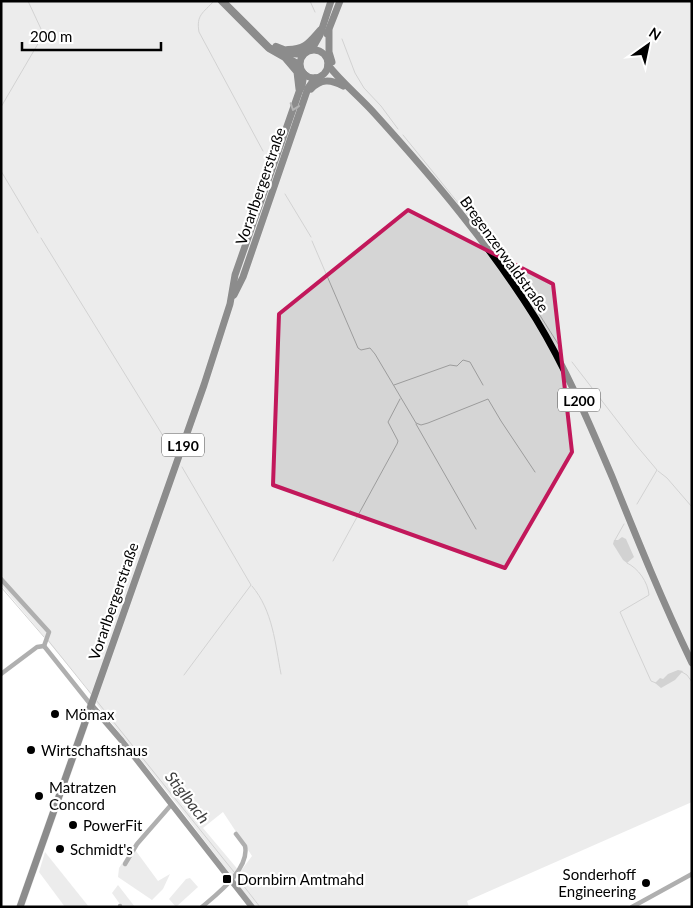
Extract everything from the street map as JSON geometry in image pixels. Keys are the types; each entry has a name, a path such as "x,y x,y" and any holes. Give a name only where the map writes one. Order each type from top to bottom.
{"highway":[{"path":"222,1 269,48 299,65"},
{"path":"228,1 262,36 278,48 291,53 303,54"},
{"path":"278,48 289,50 303,48 325,31"}],"main road":[{"path":"324,54 325,31 331,1"},
{"path":"318,77 309,77 304,74 299,65 303,54 312,49 320,35 325,31 338,3"},
{"path":"325,31 333,64 350,84 352,90"},
{"path":"312,49 324,54 328,65"},
{"path":"284,57 297,72 299,92"},
{"name":"Bregenzerwaldstraße","path":"328,65 340,80 380,119 484,244 537,320 580,402 666,609 692,663"},
{"name":"Vorarlbergerstraße","path":"20,907 204,385 230,304 243,277 310,85 326,71 328,65"},
{"name":"Vorarlbergerstraße","path":"230,304 235,275 302,86 304,74"},
{"name":"Bregenzerwaldstraße","path":"318,77 329,75 340,80"},
{"path":"308,91 319,82 327,80 334,81 352,90"},
{"path":"91,703 171,805 232,878 252,907"}],"street":[{"path":"1,580 49,632 45,644"},
{"path":"1,674 37,647 45,644"},
{"path":"45,644 91,703"},
{"path":"125,864 137,844 171,805"},
{"path":"202,907 228,884 245,859 246,846 236,834"},
{"path":"632,907 692,874"}],"highlighted area":[{"path":"408,210 553,284 572,452 505,568 273,485 279,314"}],"shaded area":[{"path":"1,1 692,1 692,802 467,901 469,907 255,907 175,802 98,706 86,687 1,585","holes":["223,812 252,856 240,872 203,828"]},
{"path":"622,537 626,539 634,557 627,563 613,544 614,540"},
{"path":"678,670 683,671 675,680 661,688 655,683 660,678 663,679 668,674"},
{"path":"133,847 158,881 170,874 163,889 152,900 118,877 119,868"},
{"path":"45,852 89,907 65,907 39,872"},
{"path":"190,878 198,887 176,907 169,899 186,879"},
{"path":"118,885 135,907 122,907 112,893"}],"waterway":[{"path":"1,107 39,42 41,29 28,1"},
{"path":"214,1 200,18 199,32 263,151"},
{"path":"310,1 315,12"},
{"path":"689,1 692,4"},
{"path":"342,39 355,73 364,88 381,106 398,129"},
{"path":"403,135 506,262 562,350"},
{"path":"1,171 38,233"},
{"path":"285,194 311,237"},
{"path":"41,238 173,452"},
{"path":"312,241 358,348 361,350 370,348 375,354 416,423 421,425 428,423 488,399 535,472"},
{"path":"394,385 450,365 457,366 463,360 470,362 483,385"},
{"path":"572,362 657,470 637,504"},
{"path":"333,561 397,444 398,441 388,422 400,399"},
{"path":"416,424 476,529"},
{"path":"182,467 251,585 184,675"},
{"path":"658,471 667,478 692,507"},
{"path":"615,540 624,524"},
{"path":"627,563 642,576 647,585 649,595 620,612 651,681 656,683"},
{"path":"252,586 265,606 269,617 281,674"},
{"name":"Stiglbach","path":"1,587 44,637"},
{"name":"Stiglbach","path":"47,639 92,695"},
{"path":"682,672 692,682"},
{"name":"Stiglbach","path":"96,700 234,872"},
{"name":"Stiglbach","path":"236,876 260,907"}],"place":[{"name":"Mömax","path":"55,714"},
{"name":"Wirtschaftshaus","path":"31,750"},
{"name":"Matratzen Concord","path":"39,796"},
{"name":"PowerFit","path":"73,825"},
{"name":"Schmidt's","path":"60,849"},
{"name":"Dornbirn Amtmahd","path":"227,879"},
{"name":"Sonderhoff Engineering","path":"646,883"}]}
